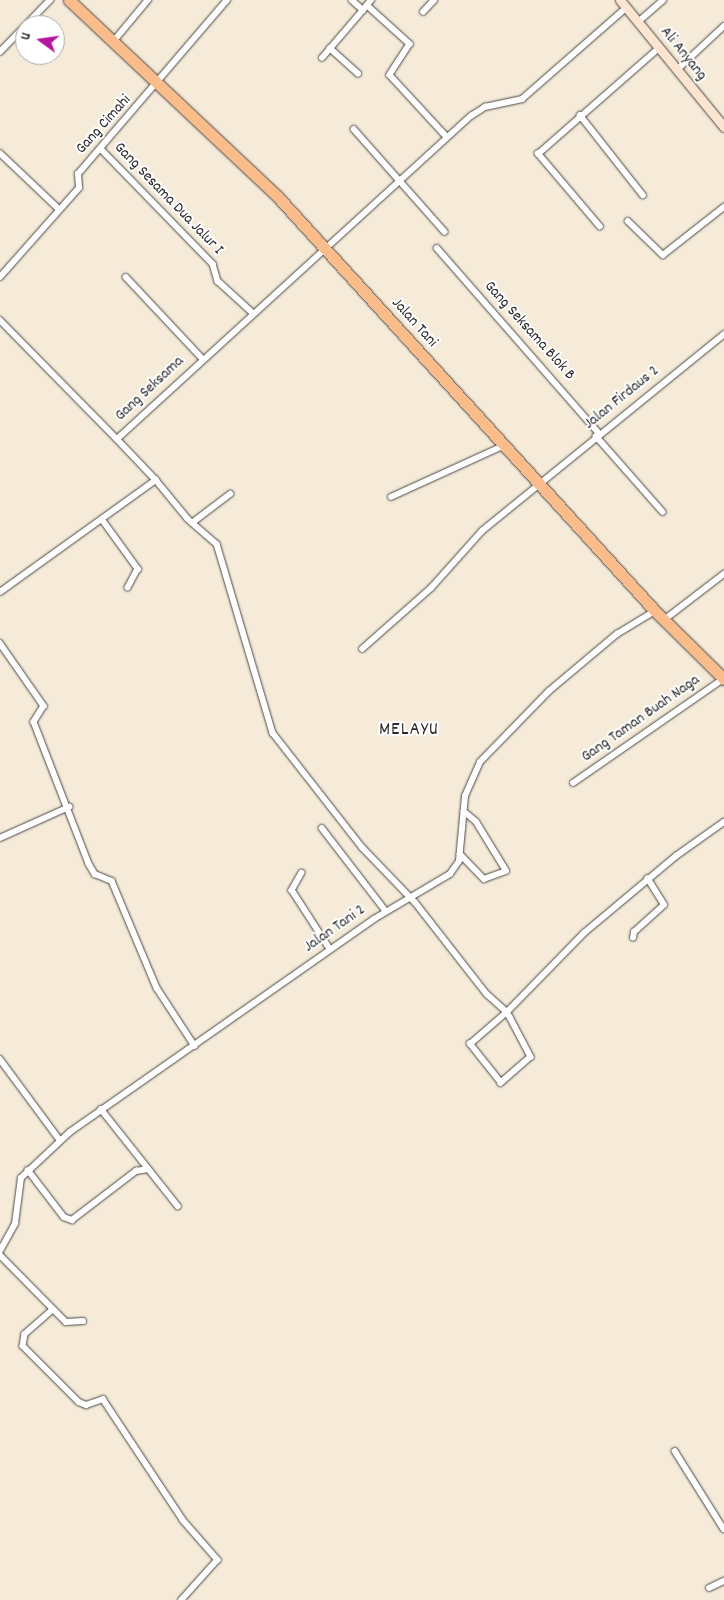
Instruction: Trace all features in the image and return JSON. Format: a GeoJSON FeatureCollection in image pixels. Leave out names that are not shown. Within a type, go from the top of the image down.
{"type":"FeatureCollection","features":[{"type":"Feature","properties":{"kind":"highway","name":"Jalan Tani"},"geometry":{"type":"LineString","coordinates":[[69,0],[158,83],[325,247],[503,446],[655,611],[724,679]]}},
{"type":"Feature","properties":{"kind":"street"},"geometry":{"type":"LineString","coordinates":[[35,15],[50,0]]}},
{"type":"Feature","properties":{"kind":"street"},"geometry":{"type":"LineString","coordinates":[[113,42],[148,0]]}},
{"type":"Feature","properties":{"kind":"street","name":"Gang Cimahi"},"geometry":{"type":"LineString","coordinates":[[0,276],[79,188],[78,174],[158,83],[227,0]]}},
{"type":"Feature","properties":{"kind":"street"},"geometry":{"type":"LineString","coordinates":[[352,0],[410,44],[390,74],[447,136]]}},
{"type":"Feature","properties":{"kind":"street"},"geometry":{"type":"LineString","coordinates":[[322,58],[371,0]]}},
{"type":"Feature","properties":{"kind":"street"},"geometry":{"type":"LineString","coordinates":[[423,12],[434,0]]}},
{"type":"Feature","properties":{"kind":"street","name":"Ali Anyang"},"geometry":{"type":"LineString","coordinates":[[620,0],[724,127]]}},
{"type":"Feature","properties":{"kind":"street"},"geometry":{"type":"LineString","coordinates":[[638,22],[663,0]]}},
{"type":"Feature","properties":{"kind":"street","name":"Gang Seksama"},"geometry":{"type":"LineString","coordinates":[[0,320],[117,439],[399,178],[447,136],[481,108],[522,99],[626,8]]}},
{"type":"Feature","properties":{"kind":"street"},"geometry":{"type":"LineString","coordinates":[[677,70],[724,26]]}},
{"type":"Feature","properties":{"kind":"street"},"geometry":{"type":"LineString","coordinates":[[0,52],[15,36]]}},
{"type":"Feature","properties":{"kind":"street"},"geometry":{"type":"LineString","coordinates":[[330,48],[358,73]]}},
{"type":"Feature","properties":{"kind":"street"},"geometry":{"type":"LineString","coordinates":[[600,227],[538,157],[580,116],[659,48]]}},
{"type":"Feature","properties":{"kind":"street"},"geometry":{"type":"LineString","coordinates":[[580,116],[643,195]]}},
{"type":"Feature","properties":{"kind":"street"},"geometry":{"type":"LineString","coordinates":[[354,129],[445,232]]}},
{"type":"Feature","properties":{"kind":"street","name":"Gang Sesama Dua Jalur I"},"geometry":{"type":"LineString","coordinates":[[101,149],[212,264],[218,281],[253,313]]}},
{"type":"Feature","properties":{"kind":"street"},"geometry":{"type":"LineString","coordinates":[[0,153],[59,209]]}},
{"type":"Feature","properties":{"kind":"street"},"geometry":{"type":"LineString","coordinates":[[628,221],[663,255],[724,207]]}},
{"type":"Feature","properties":{"kind":"street","name":"Gang Seksama Blok B"},"geometry":{"type":"LineString","coordinates":[[437,248],[664,512]]}},
{"type":"Feature","properties":{"kind":"street"},"geometry":{"type":"LineString","coordinates":[[126,278],[203,359]]}},
{"type":"Feature","properties":{"kind":"street","name":"Jalan Firdaus 2"},"geometry":{"type":"LineString","coordinates":[[362,649],[431,588],[482,531],[597,435],[724,334]]}},
{"type":"Feature","properties":{"kind":"street"},"geometry":{"type":"LineString","coordinates":[[117,439],[156,480],[192,523],[220,551],[273,732],[362,847],[408,896],[507,1012],[531,1057],[501,1083],[470,1044],[507,1012],[563,952],[648,879],[724,822]]}},
{"type":"Feature","properties":{"kind":"street"},"geometry":{"type":"LineString","coordinates":[[391,497],[503,446]]}},
{"type":"Feature","properties":{"kind":"street"},"geometry":{"type":"LineString","coordinates":[[0,592],[156,480]]}},
{"type":"Feature","properties":{"kind":"street"},"geometry":{"type":"LineString","coordinates":[[192,523],[230,494]]}},
{"type":"Feature","properties":{"kind":"street"},"geometry":{"type":"LineString","coordinates":[[102,518],[138,568],[128,588]]}},
{"type":"Feature","properties":{"kind":"street"},"geometry":{"type":"LineString","coordinates":[[664,620],[724,574]]}},
{"type":"Feature","properties":{"kind":"street","name":"Jalan Tani 2"},"geometry":{"type":"LineString","coordinates":[[0,1251],[15,1224],[17,1191],[28,1170],[60,1140],[101,1109],[195,1046],[330,949],[408,896],[450,874],[460,854],[468,781],[480,762],[549,691],[617,634],[655,611]]}},
{"type":"Feature","properties":{"kind":"street"},"geometry":{"type":"LineString","coordinates":[[0,643],[44,706],[34,722],[69,807],[92,871],[112,881],[157,988],[195,1046]]}},
{"type":"Feature","properties":{"kind":"street","name":"Gang Taman Buah Naga"},"geometry":{"type":"LineString","coordinates":[[573,783],[724,679]]}},
{"type":"Feature","properties":{"kind":"street"},"geometry":{"type":"LineString","coordinates":[[0,838],[69,807]]}},
{"type":"Feature","properties":{"kind":"street"},"geometry":{"type":"LineString","coordinates":[[460,854],[484,879],[506,871],[476,822],[464,812]]}},
{"type":"Feature","properties":{"kind":"street"},"geometry":{"type":"LineString","coordinates":[[322,828],[386,911]]}},
{"type":"Feature","properties":{"kind":"street"},"geometry":{"type":"LineString","coordinates":[[302,873],[292,890],[330,949]]}},
{"type":"Feature","properties":{"kind":"street"},"geometry":{"type":"LineString","coordinates":[[634,938],[634,932],[664,905],[648,879]]}},
{"type":"Feature","properties":{"kind":"street"},"geometry":{"type":"LineString","coordinates":[[0,1059],[60,1140]]}},
{"type":"Feature","properties":{"kind":"street"},"geometry":{"type":"LineString","coordinates":[[101,1109],[178,1206]]}},
{"type":"Feature","properties":{"kind":"street"},"geometry":{"type":"LineString","coordinates":[[28,1170],[64,1217],[72,1220],[136,1171],[148,1168]]}},
{"type":"Feature","properties":{"kind":"street"},"geometry":{"type":"LineString","coordinates":[[0,1255],[66,1322],[82,1320]]}},
{"type":"Feature","properties":{"kind":"street"},"geometry":{"type":"LineString","coordinates":[[54,1310],[25,1334],[23,1346],[79,1402],[86,1405],[104,1399],[183,1520],[218,1560],[182,1600]]}},
{"type":"Feature","properties":{"kind":"street"},"geometry":{"type":"LineString","coordinates":[[675,1451],[724,1528]]}},
{"type":"Feature","properties":{"kind":"street"},"geometry":{"type":"LineString","coordinates":[[709,1588],[724,1581]]}},
{"type":"Feature","properties":{"kind":"district","name":"MELAYU"},"geometry":{"type":"Point","coordinates":[409,731]}}]}
